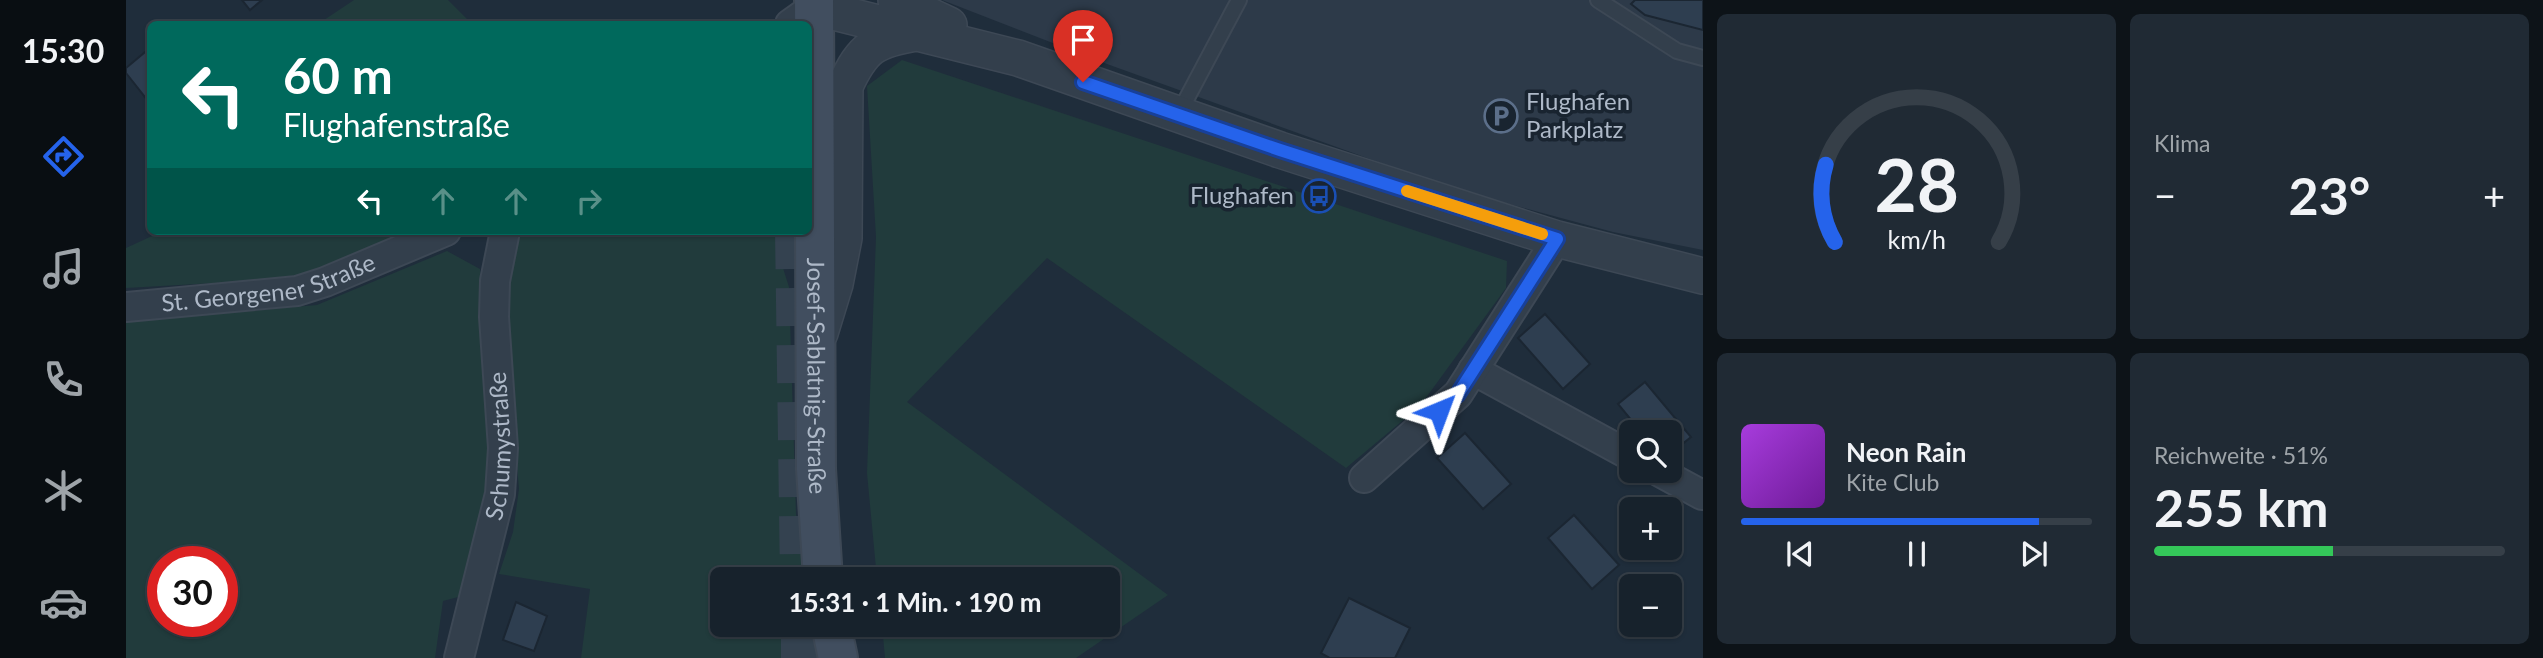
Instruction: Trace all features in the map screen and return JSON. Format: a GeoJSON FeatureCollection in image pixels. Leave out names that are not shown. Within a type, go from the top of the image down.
{"type":"FeatureCollection","features":[{"type":"Feature","properties":{"kind":"main road","name":"Josef-Sablatnig-Straße"},"geometry":{"type":"LineString","coordinates":[[812,121],[816,469],[822,567]]}},
{"type":"Feature","properties":{"kind":"main road"},"geometry":{"type":"LineString","coordinates":[[834,637],[838,658]]}},
{"type":"Feature","properties":{"kind":"street"},"geometry":{"type":"LineString","coordinates":[[896,0],[1018,58],[1178,115],[1557,239],[1703,276]]}},
{"type":"Feature","properties":{"kind":"street"},"geometry":{"type":"LineString","coordinates":[[810,8],[1018,58]]}},
{"type":"Feature","properties":{"kind":"street"},"geometry":{"type":"LineString","coordinates":[[816,346],[835,284],[844,238],[845,86],[855,64],[867,50],[889,37],[916,33]]}},
{"type":"Feature","properties":{"kind":"street","name":"St. Georgener Straße"},"geometry":{"type":"LineString","coordinates":[[126,307],[297,291],[437,235]]}},
{"type":"Feature","properties":{"kind":"street","name":"Schumystraße"},"geometry":{"type":"LineString","coordinates":[[459,658],[500,494],[503,448],[494,317],[495,281],[504,235]]}},
{"type":"Feature","properties":{"kind":"street"},"geometry":{"type":"LineString","coordinates":[[1364,478],[1458,394],[1557,239]]}},
{"type":"Feature","properties":{"kind":"street"},"geometry":{"type":"LineString","coordinates":[[1474,370],[1619,449]]}},
{"type":"Feature","properties":{"kind":"street"},"geometry":{"type":"LineString","coordinates":[[1680,483],[1702,495],[1703,493]]}},
{"type":"Feature","properties":{"kind":"lane"},"geometry":{"type":"LineString","coordinates":[[1178,115],[1240,0]]}},
{"type":"Feature","properties":{"kind":"lane"},"geometry":{"type":"LineString","coordinates":[[1598,0],[1677,51],[1703,58]]}},
{"type":"Feature","properties":{"kind":"shaded area"},"geometry":{"type":"Polygon","coordinates":[[[942,0],[1703,0],[1703,250],[1613,232],[1453,189],[1107,64],[942,0]]]}},
{"type":"Feature","properties":{"kind":"green space"},"geometry":{"type":"Polygon","coordinates":[[[354,0],[448,0],[469,21],[322,21],[354,0]]]}},
{"type":"Feature","properties":{"kind":"green space"},"geometry":{"type":"Polygon","coordinates":[[[902,60],[1507,261],[1506,288],[1420,406],[1346,468],[1047,258],[907,402],[1168,595],[1120,628],[1120,567],[876,567],[867,473],[876,237],[867,86],[902,60]]]}},
{"type":"Feature","properties":{"kind":"green space"},"geometry":{"type":"Polygon","coordinates":[[[154,235],[404,235],[314,273],[250,281],[126,288],[126,248],[154,235]]]}},
{"type":"Feature","properties":{"kind":"green space"},"geometry":{"type":"Polygon","coordinates":[[[521,235],[777,235],[777,249],[789,287],[796,514],[803,567],[710,567],[710,637],[811,637],[815,658],[581,658],[590,589],[499,574],[513,532],[519,489],[503,298],[509,257],[521,235]]]}},
{"type":"Feature","properties":{"kind":"green space"},"geometry":{"type":"Polygon","coordinates":[[[447,251],[480,269],[492,447],[484,523],[462,596],[443,601],[435,658],[126,658],[126,322],[317,305],[447,251]]]}},
{"type":"Feature","properties":{"kind":"green space"},"geometry":{"type":"Polygon","coordinates":[[[883,637],[1107,637],[1076,658],[885,658],[883,637]]]}},
{"type":"Feature","properties":{"kind":"building"},"geometry":{"type":"Polygon","coordinates":[[[242,0],[262,0],[250,10],[242,0]]]}},
{"type":"Feature","properties":{"kind":"building"},"geometry":{"type":"Polygon","coordinates":[[[1635,0],[1703,0],[1703,30],[1645,15],[1631,4],[1635,0]]]}},
{"type":"Feature","properties":{"kind":"building"},"geometry":{"type":"Polygon","coordinates":[[[147,50],[145,97],[126,73],[126,68],[147,50]]]}},
{"type":"Feature","properties":{"kind":"building"},"geometry":{"type":"Polygon","coordinates":[[[1545,314],[1590,364],[1563,389],[1518,338],[1545,314]]]}},
{"type":"Feature","properties":{"kind":"building"},"geometry":{"type":"Polygon","coordinates":[[[1645,382],[1677,420],[1631,420],[1618,404],[1645,382]]]}},
{"type":"Feature","properties":{"kind":"building"},"geometry":{"type":"Polygon","coordinates":[[[1682,426],[1691,437],[1682,444],[1682,426]]]}},
{"type":"Feature","properties":{"kind":"building"},"geometry":{"type":"Polygon","coordinates":[[[1465,433],[1511,484],[1483,509],[1437,458],[1465,433]]]}},
{"type":"Feature","properties":{"kind":"building"},"geometry":{"type":"Polygon","coordinates":[[[1574,515],[1619,565],[1592,589],[1548,538],[1574,515]]]}},
{"type":"Feature","properties":{"kind":"building"},"geometry":{"type":"Polygon","coordinates":[[[1349,598],[1410,628],[1395,658],[1330,658],[1321,653],[1349,598]]]}},
{"type":"Feature","properties":{"kind":"building"},"geometry":{"type":"Polygon","coordinates":[[[516,602],[547,616],[534,651],[503,640],[516,602]]]}},
{"type":"Feature","properties":{"kind":"tunnel"},"geometry":{"type":"LineString","coordinates":[[794,235],[799,567]]}},
{"type":"Feature","properties":{"kind":"tunnel"},"geometry":{"type":"LineString","coordinates":[[800,637],[800,658]]}},
{"type":"Feature","properties":{"kind":"slow traffic"},"geometry":{"type":"LineString","coordinates":[[1407,191],[1542,234]]}},
{"type":"Feature","properties":{"kind":"place","name":"Flughafen Parkplatz"},"geometry":{"type":"Point","coordinates":[1501,116]}},
{"type":"Feature","properties":{"kind":"place","name":"Flughafen"},"geometry":{"type":"Point","coordinates":[1319,196]}},
{"type":"Feature","properties":{"kind":"route"},"geometry":{"type":"LineString","coordinates":[[1083,82],[1280,150],[1557,239],[1458,394],[1439,411]]}}]}
